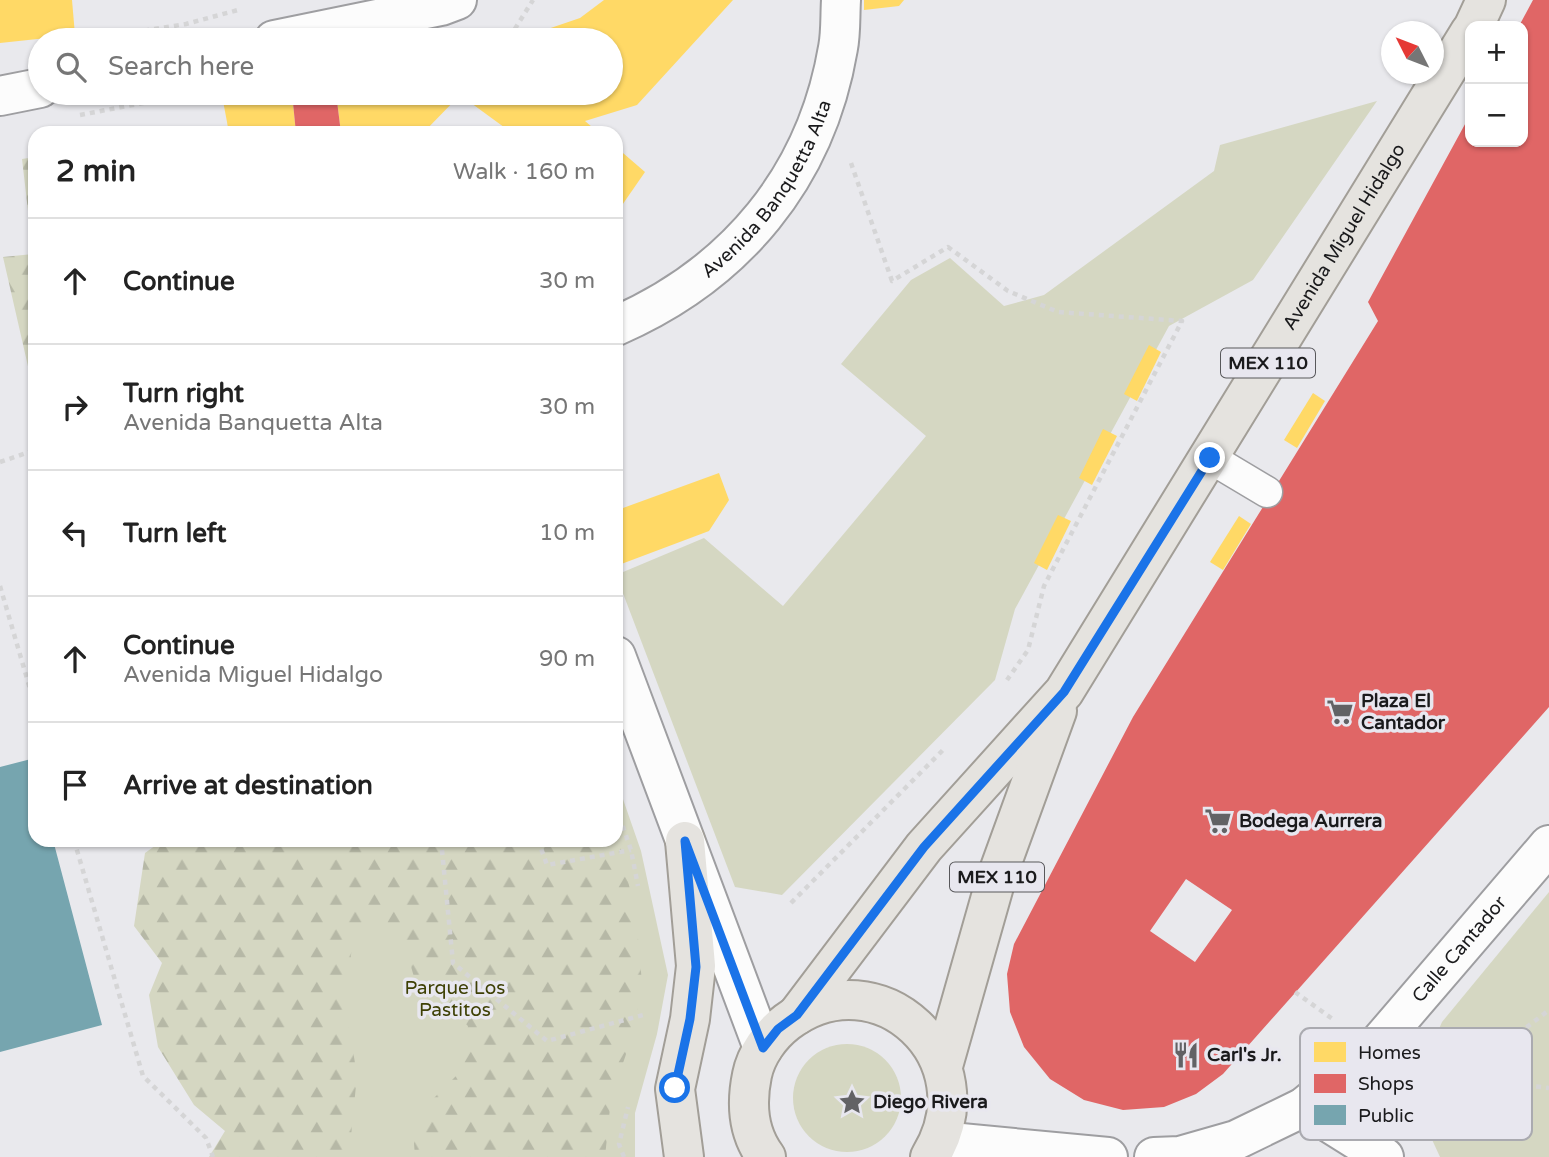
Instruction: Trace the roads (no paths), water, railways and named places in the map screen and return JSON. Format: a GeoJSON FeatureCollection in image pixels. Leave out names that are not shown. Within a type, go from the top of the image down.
{"type":"FeatureCollection","features":[{"type":"Feature","properties":{"kind":"main road"},"geometry":{"type":"LineString","coordinates":[[1476,21],[1486,0]]}},
{"type":"Feature","properties":{"kind":"main road","name":"Avenida Miguel Hidalgo"},"geometry":{"type":"LineString","coordinates":[[797,1015],[924,847],[1064,692],[1465,40]]}},
{"type":"Feature","properties":{"kind":"main road","name":"Avenida Miguel Hidalgo"},"geometry":{"type":"LineString","coordinates":[[943,1066],[996,879],[1064,692]]}},
{"type":"Feature","properties":{"kind":"main road"},"geometry":{"type":"LineString","coordinates":[[684,1157],[675,1088],[690,1019],[696,967],[685,841]]}},
{"type":"Feature","properties":{"kind":"main road","name":"MEX 110"},"geometry":{"type":"LineString","coordinates":[[762,1154],[749,1116],[748,1092],[763,1048],[778,1029],[797,1015],[820,1004],[840,1001],[867,1002],[892,1010],[923,1034],[943,1066],[948,1111],[935,1149]]}},
{"type":"Feature","properties":{"kind":"street"},"geometry":{"type":"LineString","coordinates":[[333,28],[441,6],[457,0]]}},
{"type":"Feature","properties":{"kind":"street","name":"Avenida Banquetta Alta"},"geometry":{"type":"LineString","coordinates":[[623,323],[659,307],[719,265],[769,212],[814,133],[839,47],[841,0]]}},
{"type":"Feature","properties":{"kind":"street"},"geometry":{"type":"LineString","coordinates":[[0,96],[28,90]]}},
{"type":"Feature","properties":{"kind":"street"},"geometry":{"type":"LineString","coordinates":[[623,675],[763,1048]]}},
{"type":"Feature","properties":{"kind":"street","name":"Calle Cantador"},"geometry":{"type":"LineString","coordinates":[[1392,1028],[1549,845]]}},
{"type":"Feature","properties":{"kind":"street","name":"Calle Cantador"},"geometry":{"type":"LineString","coordinates":[[1154,1157],[1180,1156],[1236,1140],[1300,1109]]}},
{"type":"Feature","properties":{"kind":"street"},"geometry":{"type":"LineString","coordinates":[[1357,1140],[1384,1157]]}},
{"type":"Feature","properties":{"kind":"street"},"geometry":{"type":"LineString","coordinates":[[935,1149],[1108,1157]]}},
{"type":"Feature","properties":{"kind":"lane"},"geometry":{"type":"LineString","coordinates":[[1210,458],[1267,492]]}},
{"type":"Feature","properties":{"kind":"place","name":"Plaza El Cantador"},"geometry":{"type":"Point","coordinates":[1340,712]}},
{"type":"Feature","properties":{"kind":"place","name":"Bodega Aurrera"},"geometry":{"type":"Point","coordinates":[1218,821]}},
{"type":"Feature","properties":{"kind":"place","name":"Carl's Jr."},"geometry":{"type":"Point","coordinates":[1186,1055]}},
{"type":"Feature","properties":{"kind":"place","name":"Diego Rivera"},"geometry":{"type":"Point","coordinates":[852,1102]}},
{"type":"Feature","properties":{"kind":"park label","name":"Parque Los Pastitos"},"geometry":{"type":"Point","coordinates":[455,999]}}]}
